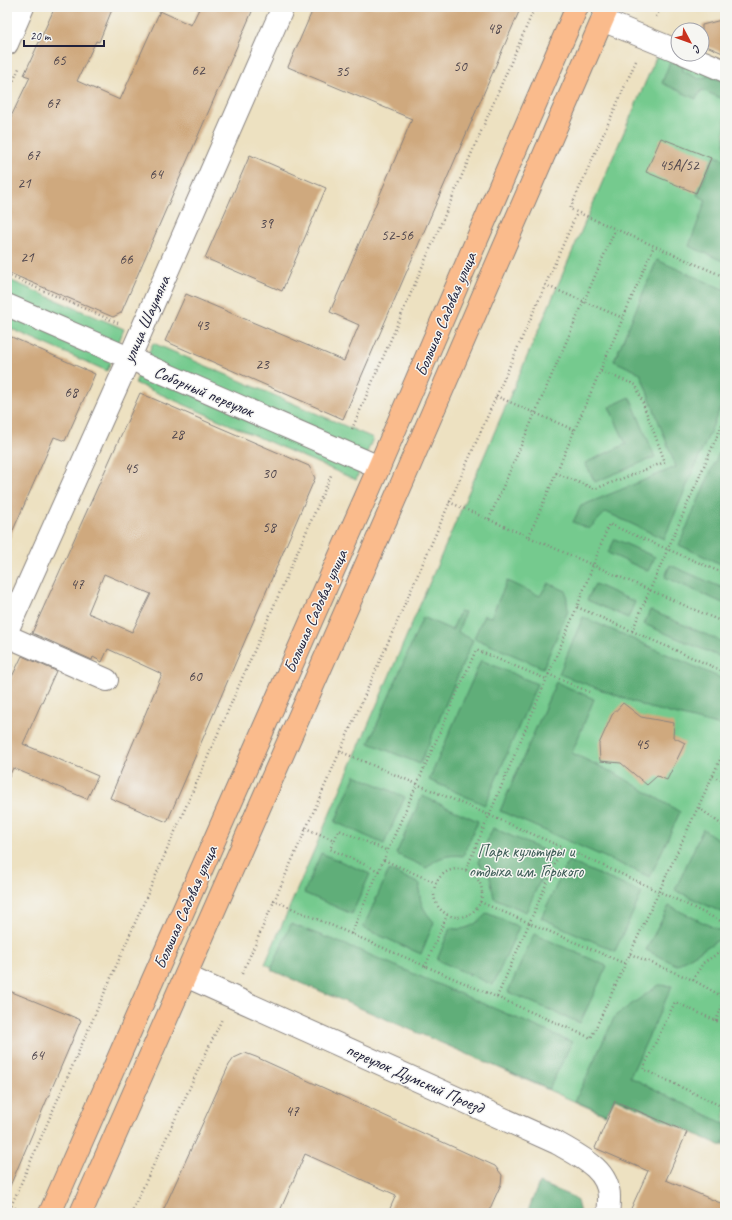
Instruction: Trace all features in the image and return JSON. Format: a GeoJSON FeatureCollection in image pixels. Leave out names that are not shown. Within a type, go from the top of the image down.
{"type":"FeatureCollection","features":[{"type":"Feature","properties":{"kind":"main road","name":"Большая Садовая улица"},"geometry":{"type":"LineString","coordinates":[[50,1213],[379,467],[577,7]]}},
{"type":"Feature","properties":{"kind":"main road","name":"Большая Садовая улица"},"geometry":{"type":"LineString","coordinates":[[82,1213],[605,13]]}},
{"type":"Feature","properties":{"kind":"street"},"geometry":{"type":"LineString","coordinates":[[7,44],[23,7]]}},
{"type":"Feature","properties":{"kind":"street","name":"улица Шаумяна"},"geometry":{"type":"LineString","coordinates":[[7,631],[129,359],[283,7]]}},
{"type":"Feature","properties":{"kind":"street"},"geometry":{"type":"LineString","coordinates":[[605,13],[646,38],[670,48]]}},
{"type":"Feature","properties":{"kind":"street"},"geometry":{"type":"LineString","coordinates":[[704,62],[725,71]]}},
{"type":"Feature","properties":{"kind":"street","name":"Соборный переулок"},"geometry":{"type":"LineString","coordinates":[[7,305],[379,467]]}},
{"type":"Feature","properties":{"kind":"street"},"geometry":{"type":"LineString","coordinates":[[7,636],[107,680]]}},
{"type":"Feature","properties":{"kind":"street","name":"переулок Думский Проезд"},"geometry":{"type":"LineString","coordinates":[[186,976],[557,1143],[589,1161],[602,1175],[609,1189],[608,1213]]}},
{"type":"Feature","properties":{"kind":"path"},"geometry":{"type":"LineString","coordinates":[[8,1212],[353,427],[535,7]]}},
{"type":"Feature","properties":{"kind":"path"},"geometry":{"type":"LineString","coordinates":[[661,7],[570,209],[725,277]]}},
{"type":"Feature","properties":{"kind":"path"},"geometry":{"type":"LineString","coordinates":[[131,1213],[232,996],[577,213]]}},
{"type":"Feature","properties":{"kind":"path"},"geometry":{"type":"LineString","coordinates":[[490,519],[615,230]]}},
{"type":"Feature","properties":{"kind":"path"},"geometry":{"type":"LineString","coordinates":[[529,536],[654,246]]}},
{"type":"Feature","properties":{"kind":"path"},"geometry":{"type":"LineString","coordinates":[[7,275],[122,325]]}},
{"type":"Feature","properties":{"kind":"path"},"geometry":{"type":"LineString","coordinates":[[545,285],[584,300],[623,318]]}},
{"type":"Feature","properties":{"kind":"path"},"geometry":{"type":"LineString","coordinates":[[556,473],[595,489],[665,462],[636,385],[600,371]]}},
{"type":"Feature","properties":{"kind":"path"},"geometry":{"type":"LineString","coordinates":[[496,396],[574,430]]}},
{"type":"Feature","properties":{"kind":"path"},"geometry":{"type":"LineString","coordinates":[[632,631],[725,418]]}},
{"type":"Feature","properties":{"kind":"path"},"geometry":{"type":"LineString","coordinates":[[346,424],[353,427]]}},
{"type":"Feature","properties":{"kind":"path"},"geometry":{"type":"LineString","coordinates":[[449,502],[725,623]]}},
{"type":"Feature","properties":{"kind":"path"},"geometry":{"type":"LineString","coordinates":[[466,870],[577,607],[592,564],[609,524],[725,574]]}},
{"type":"Feature","properties":{"kind":"path"},"geometry":{"type":"LineString","coordinates":[[577,607],[725,672]]}},
{"type":"Feature","properties":{"kind":"path"},"geometry":{"type":"LineString","coordinates":[[352,934],[476,650],[546,679]]}},
{"type":"Feature","properties":{"kind":"path"},"geometry":{"type":"LineString","coordinates":[[548,674],[590,692]]}},
{"type":"Feature","properties":{"kind":"path"},"geometry":{"type":"LineString","coordinates":[[273,900],[591,1038],[699,808],[725,749]]}},
{"type":"Feature","properties":{"kind":"path"},"geometry":{"type":"LineString","coordinates":[[339,751],[660,891],[725,923]]}},
{"type":"Feature","properties":{"kind":"path"},"geometry":{"type":"LineString","coordinates":[[713,776],[725,782]]}},
{"type":"Feature","properties":{"kind":"path"},"geometry":{"type":"LineString","coordinates":[[699,808],[725,827]]}},
{"type":"Feature","properties":{"kind":"path"},"geometry":{"type":"LineString","coordinates":[[305,828],[334,840]]}},
{"type":"Feature","properties":{"kind":"path"},"geometry":{"type":"LineString","coordinates":[[380,871],[330,849],[339,830],[388,851]]}},
{"type":"Feature","properties":{"kind":"path"},"geometry":{"type":"LineString","coordinates":[[497,997],[562,848]]}},
{"type":"Feature","properties":{"kind":"path"},"geometry":{"type":"LineString","coordinates":[[384,860],[436,883]]}},
{"type":"Feature","properties":{"kind":"path"},"geometry":{"type":"LineString","coordinates":[[455,868],[466,870],[474,874],[479,880],[482,887],[480,902],[470,914],[455,917],[447,915],[435,901],[434,895],[436,883],[439,878],[449,870],[455,868]]}},
{"type":"Feature","properties":{"kind":"path"},"geometry":{"type":"LineString","coordinates":[[480,902],[626,964]]}},
{"type":"Feature","properties":{"kind":"path"},"geometry":{"type":"LineString","coordinates":[[425,967],[447,915]]}},
{"type":"Feature","properties":{"kind":"path"},"geometry":{"type":"LineString","coordinates":[[693,980],[703,963],[725,949]]}},
{"type":"Feature","properties":{"kind":"path"},"geometry":{"type":"LineString","coordinates":[[630,954],[693,980],[725,998],[716,1021]]}},
{"type":"Feature","properties":{"kind":"path"},"geometry":{"type":"LineString","coordinates":[[725,1025],[675,1002],[643,1069],[725,1108]]}},
{"type":"Feature","properties":{"kind":"path"},"geometry":{"type":"LineString","coordinates":[[11,1206],[26,1213]]}},
{"type":"Feature","properties":{"kind":"green space","name":"Парк культуры и отдыха им. Горького"},"geometry":{"type":"Polygon","coordinates":[[[658,53],[670,57],[670,62],[687,62],[725,74],[725,1146],[613,1097],[605,1115],[265,964],[658,53]]]}},
{"type":"Feature","properties":{"kind":"green space"},"geometry":{"type":"Polygon","coordinates":[[[670,62],[683,62],[683,71],[699,79],[709,76],[725,82],[725,100],[702,90],[696,99],[662,83],[670,62]]]}},
{"type":"Feature","properties":{"kind":"green space"},"geometry":{"type":"Polygon","coordinates":[[[714,156],[725,159],[725,262],[689,246],[706,200],[697,195],[714,156]]]}},
{"type":"Feature","properties":{"kind":"green space"},"geometry":{"type":"Polygon","coordinates":[[[657,260],[725,290],[725,397],[664,539],[606,512],[589,529],[573,522],[581,506],[676,467],[640,373],[614,361],[657,260]]]}},
{"type":"Feature","properties":{"kind":"green space"},"geometry":{"type":"Polygon","coordinates":[[[7,279],[124,329],[107,371],[7,327],[7,279]]]}},
{"type":"Feature","properties":{"kind":"green space"},"geometry":{"type":"Polygon","coordinates":[[[153,343],[373,438],[356,480],[135,383],[153,343]]]}},
{"type":"Feature","properties":{"kind":"green space"},"geometry":{"type":"Polygon","coordinates":[[[630,397],[655,457],[595,482],[585,463],[626,444],[609,407],[630,397]]]}},
{"type":"Feature","properties":{"kind":"green space"},"geometry":{"type":"Polygon","coordinates":[[[725,439],[725,566],[679,545],[725,439]]]}},
{"type":"Feature","properties":{"kind":"green space"},"geometry":{"type":"Polygon","coordinates":[[[615,539],[655,557],[648,571],[608,553],[615,539]]]}},
{"type":"Feature","properties":{"kind":"green space"},"geometry":{"type":"Polygon","coordinates":[[[670,565],[725,589],[725,604],[665,577],[670,565]]]}},
{"type":"Feature","properties":{"kind":"green space"},"geometry":{"type":"Polygon","coordinates":[[[507,581],[540,596],[548,583],[566,591],[568,611],[543,668],[474,638],[484,615],[491,617],[507,581]]]}},
{"type":"Feature","properties":{"kind":"green space"},"geometry":{"type":"Polygon","coordinates":[[[595,584],[635,602],[628,618],[587,600],[595,584]]]}},
{"type":"Feature","properties":{"kind":"green space"},"geometry":{"type":"Polygon","coordinates":[[[650,610],[725,643],[725,659],[644,624],[650,610]]]}},
{"type":"Feature","properties":{"kind":"green space"},"geometry":{"type":"Polygon","coordinates":[[[460,611],[465,612],[458,632],[473,640],[420,764],[369,743],[423,617],[452,630],[460,611]]]}},
{"type":"Feature","properties":{"kind":"green space"},"geometry":{"type":"Polygon","coordinates":[[[583,617],[725,680],[725,715],[721,726],[650,708],[559,674],[583,617]]]}},
{"type":"Feature","properties":{"kind":"green space"},"geometry":{"type":"Polygon","coordinates":[[[481,660],[537,684],[485,805],[429,780],[481,660]]]}},
{"type":"Feature","properties":{"kind":"green space"},"geometry":{"type":"Polygon","coordinates":[[[556,682],[594,699],[572,753],[620,776],[680,812],[650,877],[500,811],[556,682]]]}},
{"type":"Feature","properties":{"kind":"green space"},"geometry":{"type":"Polygon","coordinates":[[[355,775],[405,797],[384,844],[335,822],[355,775]]]}},
{"type":"Feature","properties":{"kind":"green space"},"geometry":{"type":"Polygon","coordinates":[[[422,796],[478,821],[463,856],[453,855],[444,857],[435,861],[427,868],[396,854],[422,796]]]}},
{"type":"Feature","properties":{"kind":"green space"},"geometry":{"type":"Polygon","coordinates":[[[493,828],[552,854],[526,912],[494,898],[490,877],[478,862],[493,828]]]}},
{"type":"Feature","properties":{"kind":"green space"},"geometry":{"type":"Polygon","coordinates":[[[703,829],[725,844],[725,914],[675,890],[703,829]]]}},
{"type":"Feature","properties":{"kind":"green space"},"geometry":{"type":"Polygon","coordinates":[[[321,853],[370,874],[352,914],[304,893],[321,853]]]}},
{"type":"Feature","properties":{"kind":"green space"},"geometry":{"type":"Polygon","coordinates":[[[568,861],[642,893],[615,951],[541,918],[568,861]]]}},
{"type":"Feature","properties":{"kind":"green space"},"geometry":{"type":"Polygon","coordinates":[[[389,870],[420,884],[422,905],[434,922],[421,954],[363,928],[389,870]]]}},
{"type":"Feature","properties":{"kind":"green space"},"geometry":{"type":"Polygon","coordinates":[[[669,906],[725,933],[725,936],[677,965],[646,950],[669,906]]]}},
{"type":"Feature","properties":{"kind":"green space"},"geometry":{"type":"Polygon","coordinates":[[[487,913],[519,927],[493,985],[437,960],[450,928],[466,928],[475,924],[487,913]]]}},
{"type":"Feature","properties":{"kind":"green space"},"geometry":{"type":"Polygon","coordinates":[[[291,924],[354,948],[572,1042],[549,1089],[271,970],[291,924]]]}},
{"type":"Feature","properties":{"kind":"green space"},"geometry":{"type":"Polygon","coordinates":[[[534,934],[607,966],[580,1023],[508,992],[534,934]]]}},
{"type":"Feature","properties":{"kind":"green space"},"geometry":{"type":"Polygon","coordinates":[[[725,967],[725,989],[718,986],[725,967]]]}},
{"type":"Feature","properties":{"kind":"green space"},"geometry":{"type":"Polygon","coordinates":[[[659,985],[672,986],[630,1077],[725,1124],[725,1140],[722,1146],[615,1098],[606,1115],[575,1101],[615,1016],[659,985]]]}},
{"type":"Feature","properties":{"kind":"green space"},"geometry":{"type":"Polygon","coordinates":[[[539,1183],[571,1196],[577,1201],[580,1213],[527,1213],[539,1183]]]}},
{"type":"Feature","properties":{"kind":"building"},"geometry":{"type":"Polygon","coordinates":[[[55,7],[113,7],[99,42],[96,41],[77,81],[120,100],[160,11],[191,25],[200,7],[254,7],[121,313],[113,317],[7,272],[7,125],[30,77],[24,75],[55,7]]]}},
{"type":"Feature","properties":{"kind":"building"},"geometry":{"type":"Polygon","coordinates":[[[314,7],[521,7],[343,419],[165,341],[186,294],[344,361],[359,325],[330,312],[412,119],[288,67],[314,7]]]}},
{"type":"Feature","properties":{"kind":"building"},"geometry":{"type":"Polygon","coordinates":[[[725,19],[725,54],[710,47],[710,23],[725,19]]]}},
{"type":"Feature","properties":{"kind":"building"},"geometry":{"type":"Polygon","coordinates":[[[661,138],[711,158],[696,193],[646,172],[661,138]]]}},
{"type":"Feature","properties":{"kind":"building"},"geometry":{"type":"Polygon","coordinates":[[[250,155],[326,188],[282,291],[205,258],[250,155]]]}},
{"type":"Feature","properties":{"kind":"building"},"geometry":{"type":"Polygon","coordinates":[[[7,335],[95,374],[65,441],[54,437],[7,544],[7,335]]]}},
{"type":"Feature","properties":{"kind":"building"},"geometry":{"type":"Polygon","coordinates":[[[140,393],[309,466],[315,478],[167,822],[110,798],[162,674],[108,649],[102,662],[93,657],[92,660],[32,633],[140,393]],[[104,574],[88,613],[132,632],[151,594],[104,574]]]}},
{"type":"Feature","properties":{"kind":"building"},"geometry":{"type":"Polygon","coordinates":[[[22,656],[56,671],[23,744],[98,776],[87,799],[13,768],[7,781],[7,687],[22,656]]]}},
{"type":"Feature","properties":{"kind":"building"},"geometry":{"type":"Polygon","coordinates":[[[623,703],[641,717],[674,723],[673,737],[685,743],[667,780],[657,776],[647,785],[621,763],[600,761],[599,744],[612,715],[623,703]]]}},
{"type":"Feature","properties":{"kind":"building"},"geometry":{"type":"Polygon","coordinates":[[[7,990],[81,1020],[7,1193],[7,990]]]}},
{"type":"Feature","properties":{"kind":"building"},"geometry":{"type":"Polygon","coordinates":[[[245,1053],[495,1166],[502,1175],[501,1184],[488,1213],[388,1213],[396,1195],[305,1154],[279,1213],[162,1213],[229,1065],[234,1058],[245,1053]]]}},
{"type":"Feature","properties":{"kind":"building"},"geometry":{"type":"Polygon","coordinates":[[[615,1101],[687,1132],[666,1180],[725,1205],[725,1213],[629,1213],[648,1171],[595,1148],[615,1101]]]}}]}
